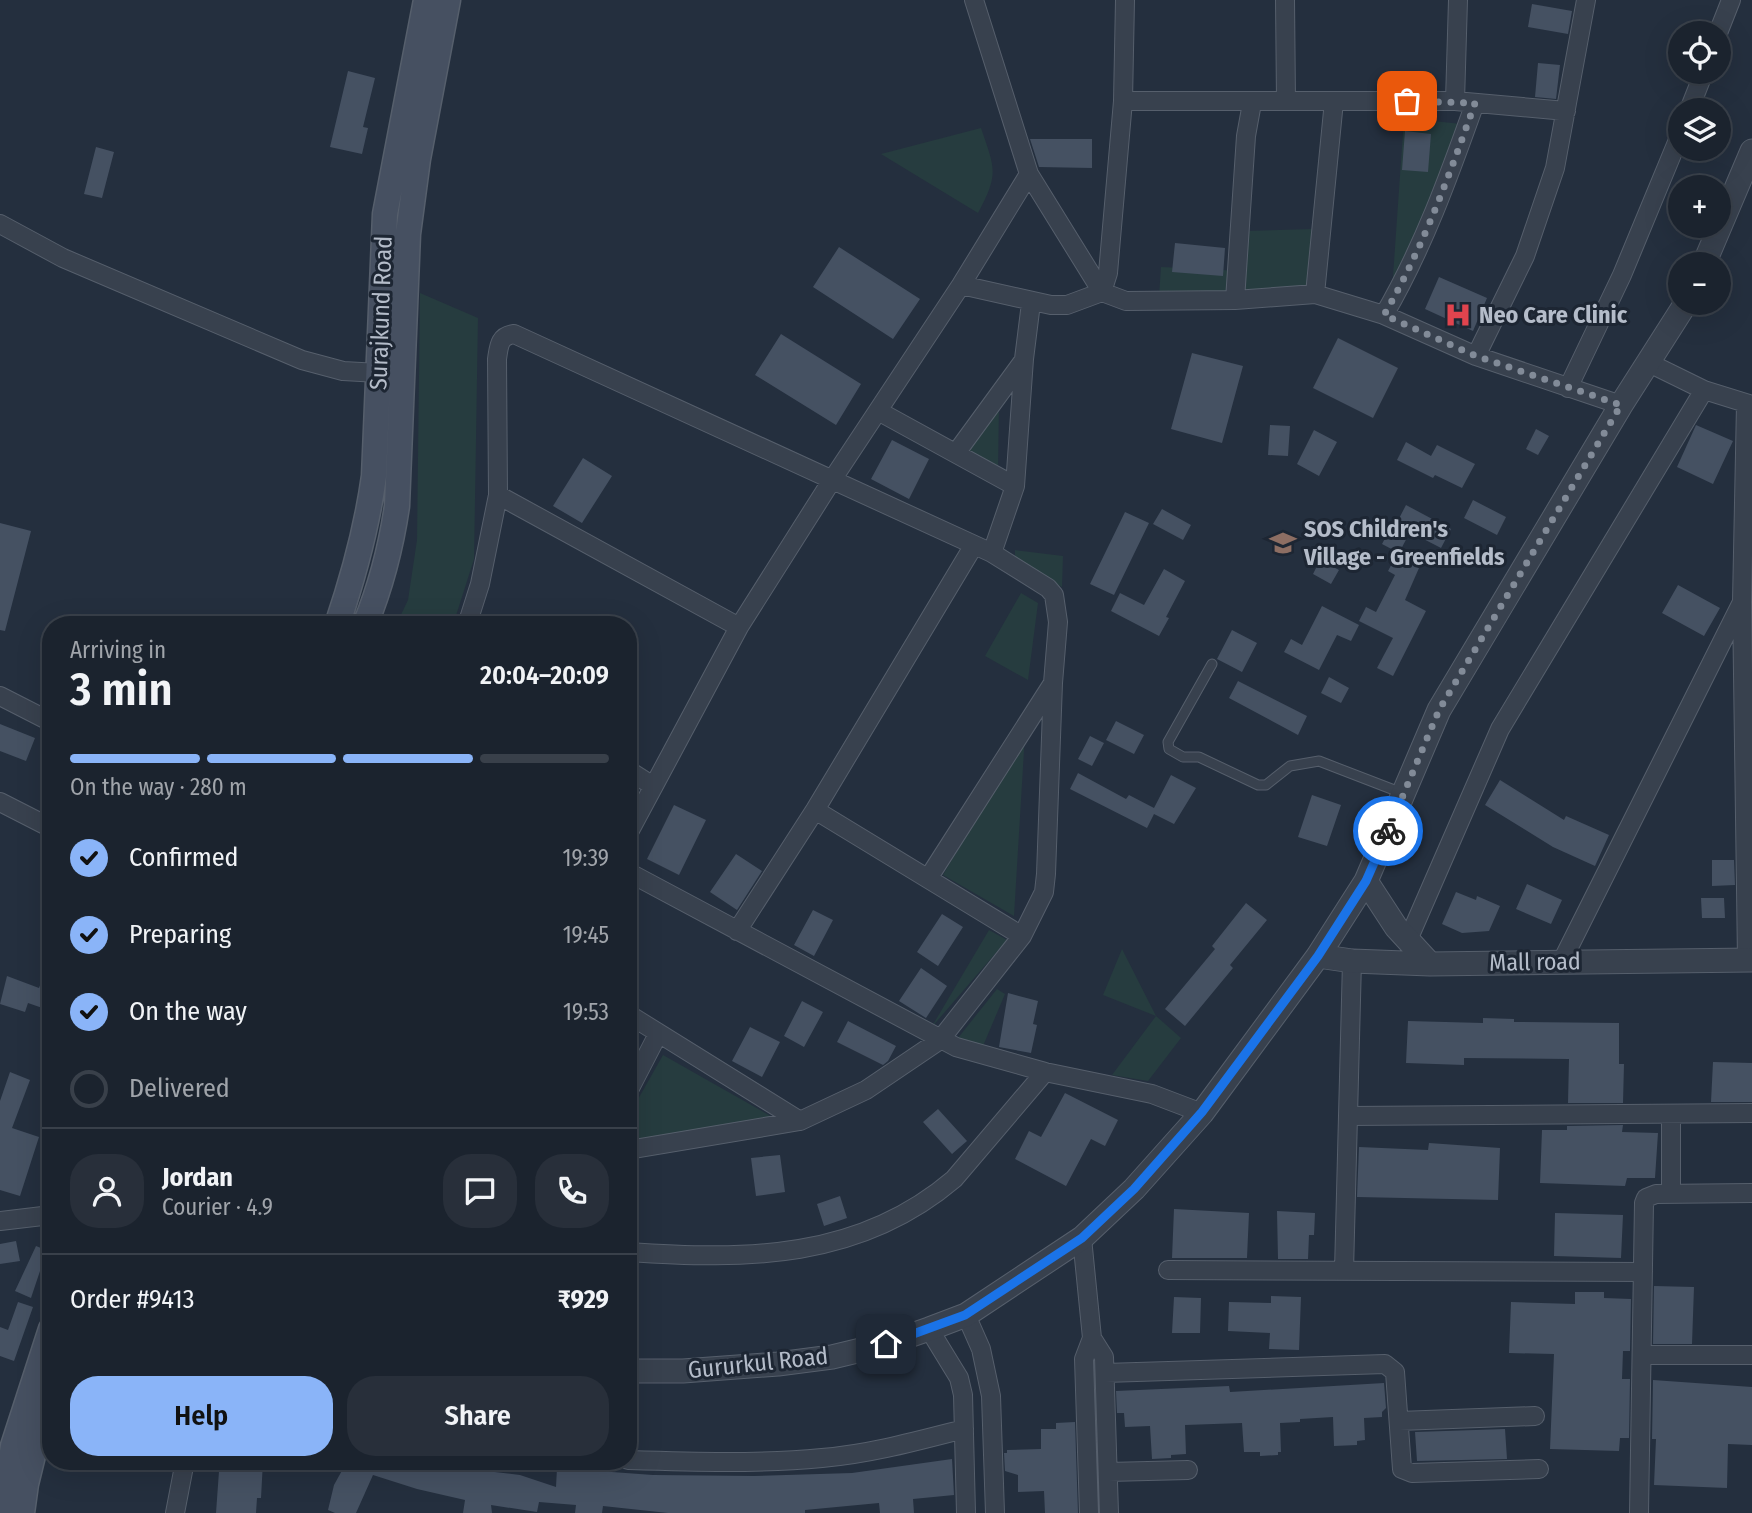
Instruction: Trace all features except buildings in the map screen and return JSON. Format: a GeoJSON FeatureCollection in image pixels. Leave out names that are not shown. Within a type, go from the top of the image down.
{"type":"FeatureCollection","features":[{"type":"Feature","properties":{"kind":"main road","name":"Surajkund Road"},"geometry":{"type":"LineString","coordinates":[[340,616],[357,565],[369,513],[388,192],[426,0]]}},
{"type":"Feature","properties":{"kind":"main road","name":"Surajkund Road"},"geometry":{"type":"LineString","coordinates":[[368,616],[393,537],[397,506],[402,320],[411,207],[448,0]]}},
{"type":"Feature","properties":{"kind":"main road"},"geometry":{"type":"LineString","coordinates":[[2,1513],[13,1446],[42,1357]]}},
{"type":"Feature","properties":{"kind":"main road"},"geometry":{"type":"LineString","coordinates":[[22,1513],[42,1418]]}},
{"type":"Feature","properties":{"kind":"street"},"geometry":{"type":"LineString","coordinates":[[974,0],[1029,174],[1102,292],[1126,301],[1235,300],[1315,294],[1384,315],[1476,356],[1621,405]]}},
{"type":"Feature","properties":{"kind":"street"},"geometry":{"type":"LineString","coordinates":[[1102,292],[1108,273],[1123,101],[1125,0]]}},
{"type":"Feature","properties":{"kind":"street"},"geometry":{"type":"LineString","coordinates":[[1285,0],[1286,101]]}},
{"type":"Feature","properties":{"kind":"street"},"geometry":{"type":"LineString","coordinates":[[1455,101],[1458,0]]}},
{"type":"Feature","properties":{"kind":"street"},"geometry":{"type":"LineString","coordinates":[[1476,356],[1525,256],[1555,168],[1586,0]]}},
{"type":"Feature","properties":{"kind":"street"},"geometry":{"type":"LineString","coordinates":[[1723,21],[1731,0]]}},
{"type":"Feature","properties":{"kind":"street"},"geometry":{"type":"LineString","coordinates":[[1123,101],[1455,101],[1566,111]]}},
{"type":"Feature","properties":{"kind":"street"},"geometry":{"type":"LineString","coordinates":[[1315,294],[1334,101]]}},
{"type":"Feature","properties":{"kind":"street"},"geometry":{"type":"LineString","coordinates":[[1235,300],[1246,136],[1252,103]]}},
{"type":"Feature","properties":{"kind":"street"},"geometry":{"type":"LineString","coordinates":[[1384,315],[1409,271],[1434,213],[1475,103]]}},
{"type":"Feature","properties":{"kind":"street"},"geometry":{"type":"LineString","coordinates":[[1709,252],[1752,151]]}},
{"type":"Feature","properties":{"kind":"street"},"geometry":{"type":"LineString","coordinates":[[1568,388],[1622,275],[1669,161]]}},
{"type":"Feature","properties":{"kind":"street"},"geometry":{"type":"LineString","coordinates":[[637,817],[739,627],[832,480],[880,412],[1029,174]]}},
{"type":"Feature","properties":{"kind":"street"},"geometry":{"type":"LineString","coordinates":[[0,224],[63,258],[302,360],[343,371],[379,373]]}},
{"type":"Feature","properties":{"kind":"street"},"geometry":{"type":"LineString","coordinates":[[961,285],[1031,303],[1067,304],[1102,292]]}},
{"type":"Feature","properties":{"kind":"street"},"geometry":{"type":"LineString","coordinates":[[992,553],[1015,486],[1031,303]]}},
{"type":"Feature","properties":{"kind":"street","name":"Gururkul Road"},"geometry":{"type":"LineString","coordinates":[[637,1371],[683,1371],[778,1364],[873,1348],[929,1329],[965,1315],[1082,1238],[1134,1189],[1202,1112],[1318,956],[1366,881],[1439,710],[1621,405],[1679,315]]}},
{"type":"Feature","properties":{"kind":"street"},"geometry":{"type":"LineString","coordinates":[[470,616],[480,584],[498,495],[497,359],[502,338],[514,334],[992,553],[1048,588],[1054,595],[1058,622],[1053,682],[1046,874],[1044,892],[1023,936],[940,1040],[866,1090],[800,1121],[637,1148]]}},
{"type":"Feature","properties":{"kind":"street"},"geometry":{"type":"LineString","coordinates":[[956,453],[1024,359]]}},
{"type":"Feature","properties":{"kind":"street"},"geometry":{"type":"LineString","coordinates":[[1649,363],[1703,390],[1749,405],[1742,601],[1750,960]]}},
{"type":"Feature","properties":{"kind":"street"},"geometry":{"type":"LineString","coordinates":[[1408,940],[1500,729],[1703,390]]}},
{"type":"Feature","properties":{"kind":"street"},"geometry":{"type":"LineString","coordinates":[[880,412],[1015,486]]}},
{"type":"Feature","properties":{"kind":"street"},"geometry":{"type":"LineString","coordinates":[[498,495],[739,627]]}},
{"type":"Feature","properties":{"kind":"street"},"geometry":{"type":"LineString","coordinates":[[737,932],[815,810],[974,545]]}},
{"type":"Feature","properties":{"kind":"street"},"geometry":{"type":"LineString","coordinates":[[1562,961],[1742,601]]}},
{"type":"Feature","properties":{"kind":"street"},"geometry":{"type":"LineString","coordinates":[[929,877],[1053,682]]}},
{"type":"Feature","properties":{"kind":"street"},"geometry":{"type":"LineString","coordinates":[[0,696],[42,717]]}},
{"type":"Feature","properties":{"kind":"street"},"geometry":{"type":"LineString","coordinates":[[637,776],[653,786]]}},
{"type":"Feature","properties":{"kind":"street"},"geometry":{"type":"LineString","coordinates":[[0,802],[42,823]]}},
{"type":"Feature","properties":{"kind":"street"},"geometry":{"type":"LineString","coordinates":[[815,810],[1023,936]]}},
{"type":"Feature","properties":{"kind":"street"},"geometry":{"type":"LineString","coordinates":[[637,877],[940,1040],[975,1054],[1045,1072],[1152,1094],[1202,1112]]}},
{"type":"Feature","properties":{"kind":"street"},"geometry":{"type":"LineString","coordinates":[[1366,881],[1396,927],[1430,964]]}},
{"type":"Feature","properties":{"kind":"street","name":"Mall road"},"geometry":{"type":"LineString","coordinates":[[1318,956],[1352,961],[1430,964],[1750,960]]}},
{"type":"Feature","properties":{"kind":"street"},"geometry":{"type":"LineString","coordinates":[[1344,1271],[1352,961]]}},
{"type":"Feature","properties":{"kind":"street"},"geometry":{"type":"LineString","coordinates":[[637,1020],[800,1121]]}},
{"type":"Feature","properties":{"kind":"street"},"geometry":{"type":"LineString","coordinates":[[637,1075],[658,1034]]}},
{"type":"Feature","properties":{"kind":"street"},"geometry":{"type":"LineString","coordinates":[[637,1252],[732,1257],[806,1249],[853,1238],[916,1207],[954,1179],[1045,1072]]}},
{"type":"Feature","properties":{"kind":"street"},"geometry":{"type":"LineString","coordinates":[[1348,1116],[1752,1113]]}},
{"type":"Feature","properties":{"kind":"street"},"geometry":{"type":"LineString","coordinates":[[1671,1114],[1671,1193]]}},
{"type":"Feature","properties":{"kind":"street"},"geometry":{"type":"LineString","coordinates":[[1639,1513],[1644,1203],[1651,1195],[1752,1192]]}},
{"type":"Feature","properties":{"kind":"street"},"geometry":{"type":"LineString","coordinates":[[0,1221],[42,1216]]}},
{"type":"Feature","properties":{"kind":"street"},"geometry":{"type":"LineString","coordinates":[[1082,1238],[1092,1338],[1104,1357],[1109,1513]]}},
{"type":"Feature","properties":{"kind":"street"},"geometry":{"type":"LineString","coordinates":[[1168,1270],[1643,1272]]}},
{"type":"Feature","properties":{"kind":"street"},"geometry":{"type":"LineString","coordinates":[[965,1315],[981,1349],[991,1396],[995,1513]]}},
{"type":"Feature","properties":{"kind":"street"},"geometry":{"type":"LineString","coordinates":[[929,1329],[959,1378],[963,1395],[966,1513]]}},
{"type":"Feature","properties":{"kind":"street"},"geometry":{"type":"LineString","coordinates":[[1089,1513],[1084,1359],[1092,1338]]}},
{"type":"Feature","properties":{"kind":"street"},"geometry":{"type":"LineString","coordinates":[[1642,1355],[1752,1355]]}},
{"type":"Feature","properties":{"kind":"street"},"geometry":{"type":"LineString","coordinates":[[1105,1373],[1385,1363],[1395,1372],[1401,1464],[1407,1472],[1539,1469]]}},
{"type":"Feature","properties":{"kind":"street"},"geometry":{"type":"LineString","coordinates":[[1399,1421],[1535,1416]]}},
{"type":"Feature","properties":{"kind":"street"},"geometry":{"type":"LineString","coordinates":[[637,1460],[732,1462],[823,1458],[907,1444],[964,1429]]}},
{"type":"Feature","properties":{"kind":"street"},"geometry":{"type":"LineString","coordinates":[[175,1513],[183,1470]]}},
{"type":"Feature","properties":{"kind":"street"},"geometry":{"type":"LineString","coordinates":[[1108,1472],[1188,1470]]}},
{"type":"Feature","properties":{"kind":"lane"},"geometry":{"type":"LineString","coordinates":[[1212,664],[1168,742],[1169,749],[1174,754],[1199,757],[1258,785],[1266,785],[1290,766],[1304,761],[1319,761],[1404,793]]}},
{"type":"Feature","properties":{"kind":"green space"},"geometry":{"type":"Polygon","coordinates":[[[1404,118],[1471,125],[1391,305],[1404,118]]]}},
{"type":"Feature","properties":{"kind":"green space"},"geometry":{"type":"Polygon","coordinates":[[[981,128],[993,171],[989,189],[978,213],[881,154],[981,128]]]}},
{"type":"Feature","properties":{"kind":"green space"},"geometry":{"type":"Polygon","coordinates":[[[1314,229],[1310,287],[1159,296],[1161,267],[1243,271],[1246,231],[1314,229]]]}},
{"type":"Feature","properties":{"kind":"green space"},"geometry":{"type":"Polygon","coordinates":[[[420,293],[478,318],[474,559],[456,616],[400,616],[408,600],[417,540],[420,293]]]}},
{"type":"Feature","properties":{"kind":"green space"},"geometry":{"type":"Polygon","coordinates":[[[999,403],[998,472],[963,455],[999,403]]]}},
{"type":"Feature","properties":{"kind":"green space"},"geometry":{"type":"Polygon","coordinates":[[[1015,550],[1063,556],[1062,587],[1015,560],[1015,550]]]}},
{"type":"Feature","properties":{"kind":"green space"},"geometry":{"type":"Polygon","coordinates":[[[1021,593],[1038,603],[1028,680],[985,656],[1021,593]]]}},
{"type":"Feature","properties":{"kind":"green space"},"geometry":{"type":"Polygon","coordinates":[[[1025,734],[1014,916],[943,875],[1025,734]]]}},
{"type":"Feature","properties":{"kind":"green space"},"geometry":{"type":"Polygon","coordinates":[[[989,930],[1007,940],[931,1028],[989,930]]]}},
{"type":"Feature","properties":{"kind":"green space"},"geometry":{"type":"Polygon","coordinates":[[[1122,949],[1156,1016],[1103,995],[1122,949]]]}},
{"type":"Feature","properties":{"kind":"green space"},"geometry":{"type":"Polygon","coordinates":[[[997,989],[1005,994],[983,1046],[958,1038],[997,989]]]}},
{"type":"Feature","properties":{"kind":"green space"},"geometry":{"type":"Polygon","coordinates":[[[1156,1016],[1181,1038],[1148,1081],[1112,1075],[1156,1016]]]}},
{"type":"Feature","properties":{"kind":"green space"},"geometry":{"type":"Polygon","coordinates":[[[663,1055],[781,1122],[637,1140],[637,1101],[663,1055]]]}},
{"type":"Feature","properties":{"kind":"way so far"},"geometry":{"type":"LineString","coordinates":[[1388,831],[1439,710],[1621,405],[1476,356],[1384,315],[1409,271],[1439,202],[1475,103],[1407,101]]}},
{"type":"Feature","properties":{"kind":"place","name":"Neo Care Clinic"},"geometry":{"type":"Point","coordinates":[1458,315]}},
{"type":"Feature","properties":{"kind":"place","name":"SOS Children's Village - Greenfields"},"geometry":{"type":"Point","coordinates":[1283,543]}},
{"type":"Feature","properties":{"kind":"route"},"geometry":{"type":"LineString","coordinates":[[886,1344],[965,1315],[1082,1238],[1134,1189],[1202,1112],[1318,956],[1366,881],[1388,831]]}}]}
